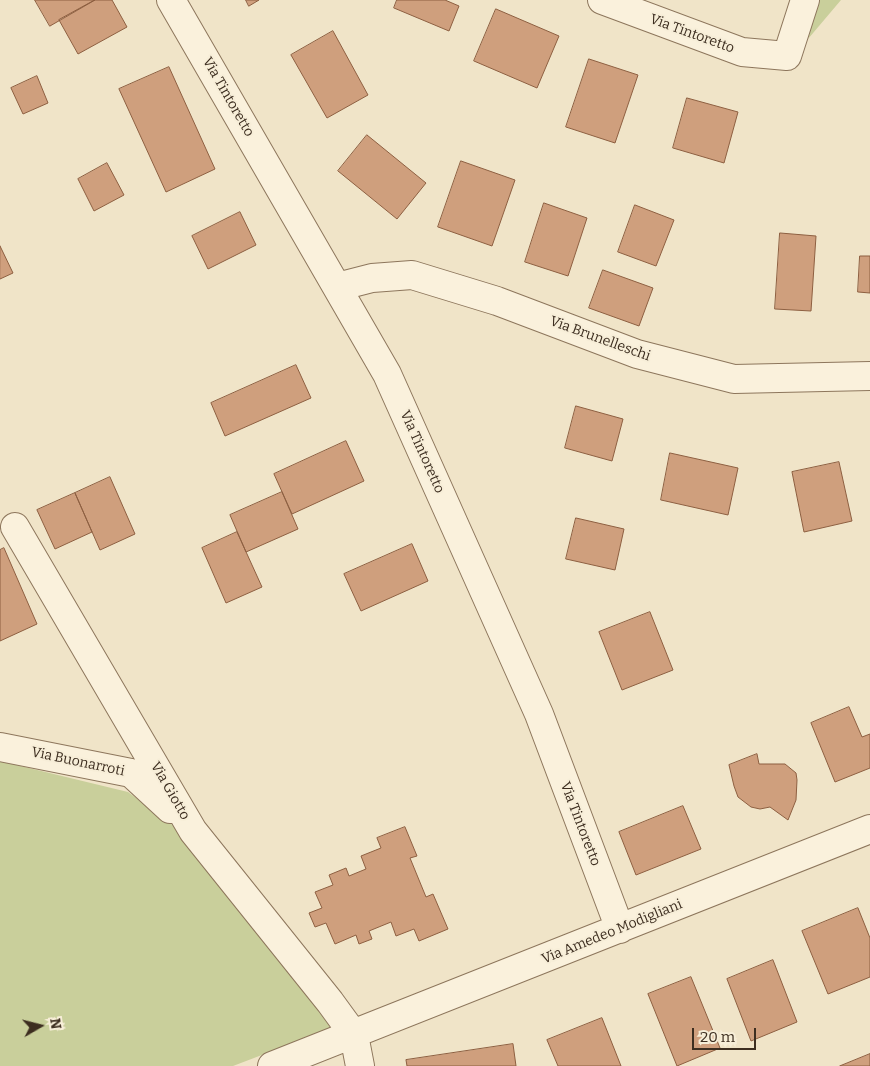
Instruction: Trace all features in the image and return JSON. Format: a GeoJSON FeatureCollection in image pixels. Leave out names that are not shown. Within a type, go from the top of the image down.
{"type":"FeatureCollection","features":[{"type":"Feature","properties":{"kind":"street","name":"Via Tintoretto"},"geometry":{"type":"LineString","coordinates":[[171,0],[387,374],[531,696],[620,929]]}},
{"type":"Feature","properties":{"kind":"street","name":"Via Tintoretto"},"geometry":{"type":"LineString","coordinates":[[602,0],[742,52],[787,56],[805,0]]}},
{"type":"Feature","properties":{"kind":"street","name":"Via Brunelleschi"},"geometry":{"type":"LineString","coordinates":[[337,287],[372,278],[412,275],[497,301],[637,354],[734,379],[870,376]]}},
{"type":"Feature","properties":{"kind":"street","name":"Via Giotto"},"geometry":{"type":"LineString","coordinates":[[15,527],[193,831],[339,998],[354,1035]]}},
{"type":"Feature","properties":{"kind":"street","name":"Via Buonarroti"},"geometry":{"type":"LineString","coordinates":[[0,747],[131,773],[193,831]]}},
{"type":"Feature","properties":{"kind":"street","name":"Via Amedeo Modigliani"},"geometry":{"type":"LineString","coordinates":[[272,1066],[870,830]]}},
{"type":"Feature","properties":{"kind":"street"},"geometry":{"type":"LineString","coordinates":[[354,1035],[360,1066]]}},
{"type":"Feature","properties":{"kind":"green space"},"geometry":{"type":"Polygon","coordinates":[[[819,0],[841,0],[808,39],[819,0]]]}},
{"type":"Feature","properties":{"kind":"green space"},"geometry":{"type":"Polygon","coordinates":[[[0,761],[128,792],[182,832],[329,1016],[330,1029],[233,1066],[0,1066],[0,761]]]}},
{"type":"Feature","properties":{"kind":"building"},"geometry":{"type":"Polygon","coordinates":[[[35,0],[95,0],[50,26],[35,0]]]}},
{"type":"Feature","properties":{"kind":"building"},"geometry":{"type":"Polygon","coordinates":[[[95,0],[112,0],[127,27],[78,54],[59,20],[95,0]]]}},
{"type":"Feature","properties":{"kind":"building"},"geometry":{"type":"Polygon","coordinates":[[[246,0],[259,0],[249,6],[246,0]]]}},
{"type":"Feature","properties":{"kind":"building"},"geometry":{"type":"Polygon","coordinates":[[[397,0],[445,0],[459,6],[449,31],[394,8],[397,0]]]}},
{"type":"Feature","properties":{"kind":"building"},"geometry":{"type":"Polygon","coordinates":[[[496,9],[559,36],[537,88],[474,61],[496,9]]]}},
{"type":"Feature","properties":{"kind":"building"},"geometry":{"type":"Polygon","coordinates":[[[333,31],[368,95],[327,118],[291,55],[333,31]]]}},
{"type":"Feature","properties":{"kind":"building"},"geometry":{"type":"Polygon","coordinates":[[[589,59],[638,75],[615,143],[566,127],[589,59]]]}},
{"type":"Feature","properties":{"kind":"building"},"geometry":{"type":"Polygon","coordinates":[[[169,67],[215,169],[166,192],[119,89],[169,67]]]}},
{"type":"Feature","properties":{"kind":"building"},"geometry":{"type":"Polygon","coordinates":[[[37,76],[48,103],[23,114],[11,88],[37,76]]]}},
{"type":"Feature","properties":{"kind":"building"},"geometry":{"type":"Polygon","coordinates":[[[687,98],[738,112],[724,163],[673,148],[687,98]]]}},
{"type":"Feature","properties":{"kind":"building"},"geometry":{"type":"Polygon","coordinates":[[[367,135],[426,183],[397,219],[338,171],[367,135]]]}},
{"type":"Feature","properties":{"kind":"building"},"geometry":{"type":"Polygon","coordinates":[[[461,161],[515,180],[492,246],[438,227],[461,161]]]}},
{"type":"Feature","properties":{"kind":"building"},"geometry":{"type":"Polygon","coordinates":[[[107,163],[124,195],[94,211],[78,179],[107,163]]]}},
{"type":"Feature","properties":{"kind":"building"},"geometry":{"type":"Polygon","coordinates":[[[544,203],[587,218],[568,276],[525,262],[544,203]]]}},
{"type":"Feature","properties":{"kind":"building"},"geometry":{"type":"Polygon","coordinates":[[[635,205],[674,220],[656,266],[618,252],[635,205]]]}},
{"type":"Feature","properties":{"kind":"building"},"geometry":{"type":"Polygon","coordinates":[[[240,212],[256,245],[208,269],[192,236],[240,212]]]}},
{"type":"Feature","properties":{"kind":"building"},"geometry":{"type":"Polygon","coordinates":[[[780,233],[816,236],[811,311],[775,309],[780,233]]]}},
{"type":"Feature","properties":{"kind":"building"},"geometry":{"type":"Polygon","coordinates":[[[0,246],[13,273],[0,279],[0,246]]]}},
{"type":"Feature","properties":{"kind":"building"},"geometry":{"type":"Polygon","coordinates":[[[860,256],[870,256],[870,293],[858,292],[860,256]]]}},
{"type":"Feature","properties":{"kind":"building"},"geometry":{"type":"Polygon","coordinates":[[[603,270],[653,288],[639,326],[589,308],[603,270]]]}},
{"type":"Feature","properties":{"kind":"building"},"geometry":{"type":"Polygon","coordinates":[[[296,365],[311,398],[225,436],[211,403],[296,365]]]}},
{"type":"Feature","properties":{"kind":"building"},"geometry":{"type":"Polygon","coordinates":[[[576,406],[623,419],[612,461],[565,448],[576,406]]]}},
{"type":"Feature","properties":{"kind":"building"},"geometry":{"type":"Polygon","coordinates":[[[346,441],[364,481],[292,514],[274,474],[346,441]]]}},
{"type":"Feature","properties":{"kind":"building"},"geometry":{"type":"Polygon","coordinates":[[[670,453],[738,468],[728,515],[661,500],[670,453]]]}},
{"type":"Feature","properties":{"kind":"building"},"geometry":{"type":"Polygon","coordinates":[[[839,462],[852,521],[804,532],[792,472],[839,462]]]}},
{"type":"Feature","properties":{"kind":"building"},"geometry":{"type":"Polygon","coordinates":[[[110,477],[135,534],[100,550],[75,493],[110,477]]]}},
{"type":"Feature","properties":{"kind":"building"},"geometry":{"type":"Polygon","coordinates":[[[282,492],[298,529],[246,552],[230,515],[282,492]]]}},
{"type":"Feature","properties":{"kind":"building"},"geometry":{"type":"Polygon","coordinates":[[[75,493],[92,532],[55,549],[37,510],[75,493]]]}},
{"type":"Feature","properties":{"kind":"building"},"geometry":{"type":"Polygon","coordinates":[[[576,518],[624,529],[615,570],[566,559],[576,518]]]}},
{"type":"Feature","properties":{"kind":"building"},"geometry":{"type":"Polygon","coordinates":[[[237,532],[262,587],[226,603],[202,548],[237,532]]]}},
{"type":"Feature","properties":{"kind":"building"},"geometry":{"type":"Polygon","coordinates":[[[412,544],[428,581],[361,611],[344,574],[412,544]]]}},
{"type":"Feature","properties":{"kind":"building"},"geometry":{"type":"Polygon","coordinates":[[[4,548],[37,624],[0,641],[0,550],[4,548]]]}},
{"type":"Feature","properties":{"kind":"building"},"geometry":{"type":"Polygon","coordinates":[[[650,612],[673,670],[622,690],[599,632],[650,612]]]}},
{"type":"Feature","properties":{"kind":"building"},"geometry":{"type":"Polygon","coordinates":[[[849,707],[862,737],[870,734],[870,768],[835,782],[811,723],[849,707]]]}},
{"type":"Feature","properties":{"kind":"building"},"geometry":{"type":"Polygon","coordinates":[[[757,754],[759,764],[785,764],[796,773],[796,800],[788,820],[770,807],[760,809],[751,807],[738,797],[729,765],[757,754]]]}},
{"type":"Feature","properties":{"kind":"building"},"geometry":{"type":"Polygon","coordinates":[[[683,806],[701,849],[636,875],[619,832],[683,806]]]}},
{"type":"Feature","properties":{"kind":"building"},"geometry":{"type":"Polygon","coordinates":[[[405,827],[417,856],[410,858],[426,897],[433,894],[448,929],[419,941],[414,929],[396,936],[391,922],[369,931],[372,939],[359,944],[356,935],[335,944],[326,923],[315,927],[309,913],[322,908],[315,892],[333,885],[329,875],[346,868],[349,876],[366,869],[361,856],[381,848],[377,838],[405,827]]]}},
{"type":"Feature","properties":{"kind":"building"},"geometry":{"type":"Polygon","coordinates":[[[858,908],[870,938],[870,977],[828,994],[802,931],[858,908]]]}},
{"type":"Feature","properties":{"kind":"building"},"geometry":{"type":"Polygon","coordinates":[[[773,960],[797,1022],[751,1041],[727,979],[773,960]]]}},
{"type":"Feature","properties":{"kind":"building"},"geometry":{"type":"Polygon","coordinates":[[[691,977],[720,1048],[677,1066],[648,994],[691,977]]]}},
{"type":"Feature","properties":{"kind":"building"},"geometry":{"type":"Polygon","coordinates":[[[602,1018],[621,1066],[558,1066],[547,1040],[602,1018]]]}},
{"type":"Feature","properties":{"kind":"building"},"geometry":{"type":"Polygon","coordinates":[[[513,1044],[516,1066],[407,1066],[406,1060],[513,1044]]]}},
{"type":"Feature","properties":{"kind":"building"},"geometry":{"type":"Polygon","coordinates":[[[870,1054],[870,1066],[840,1066],[870,1054]]]}}]}
